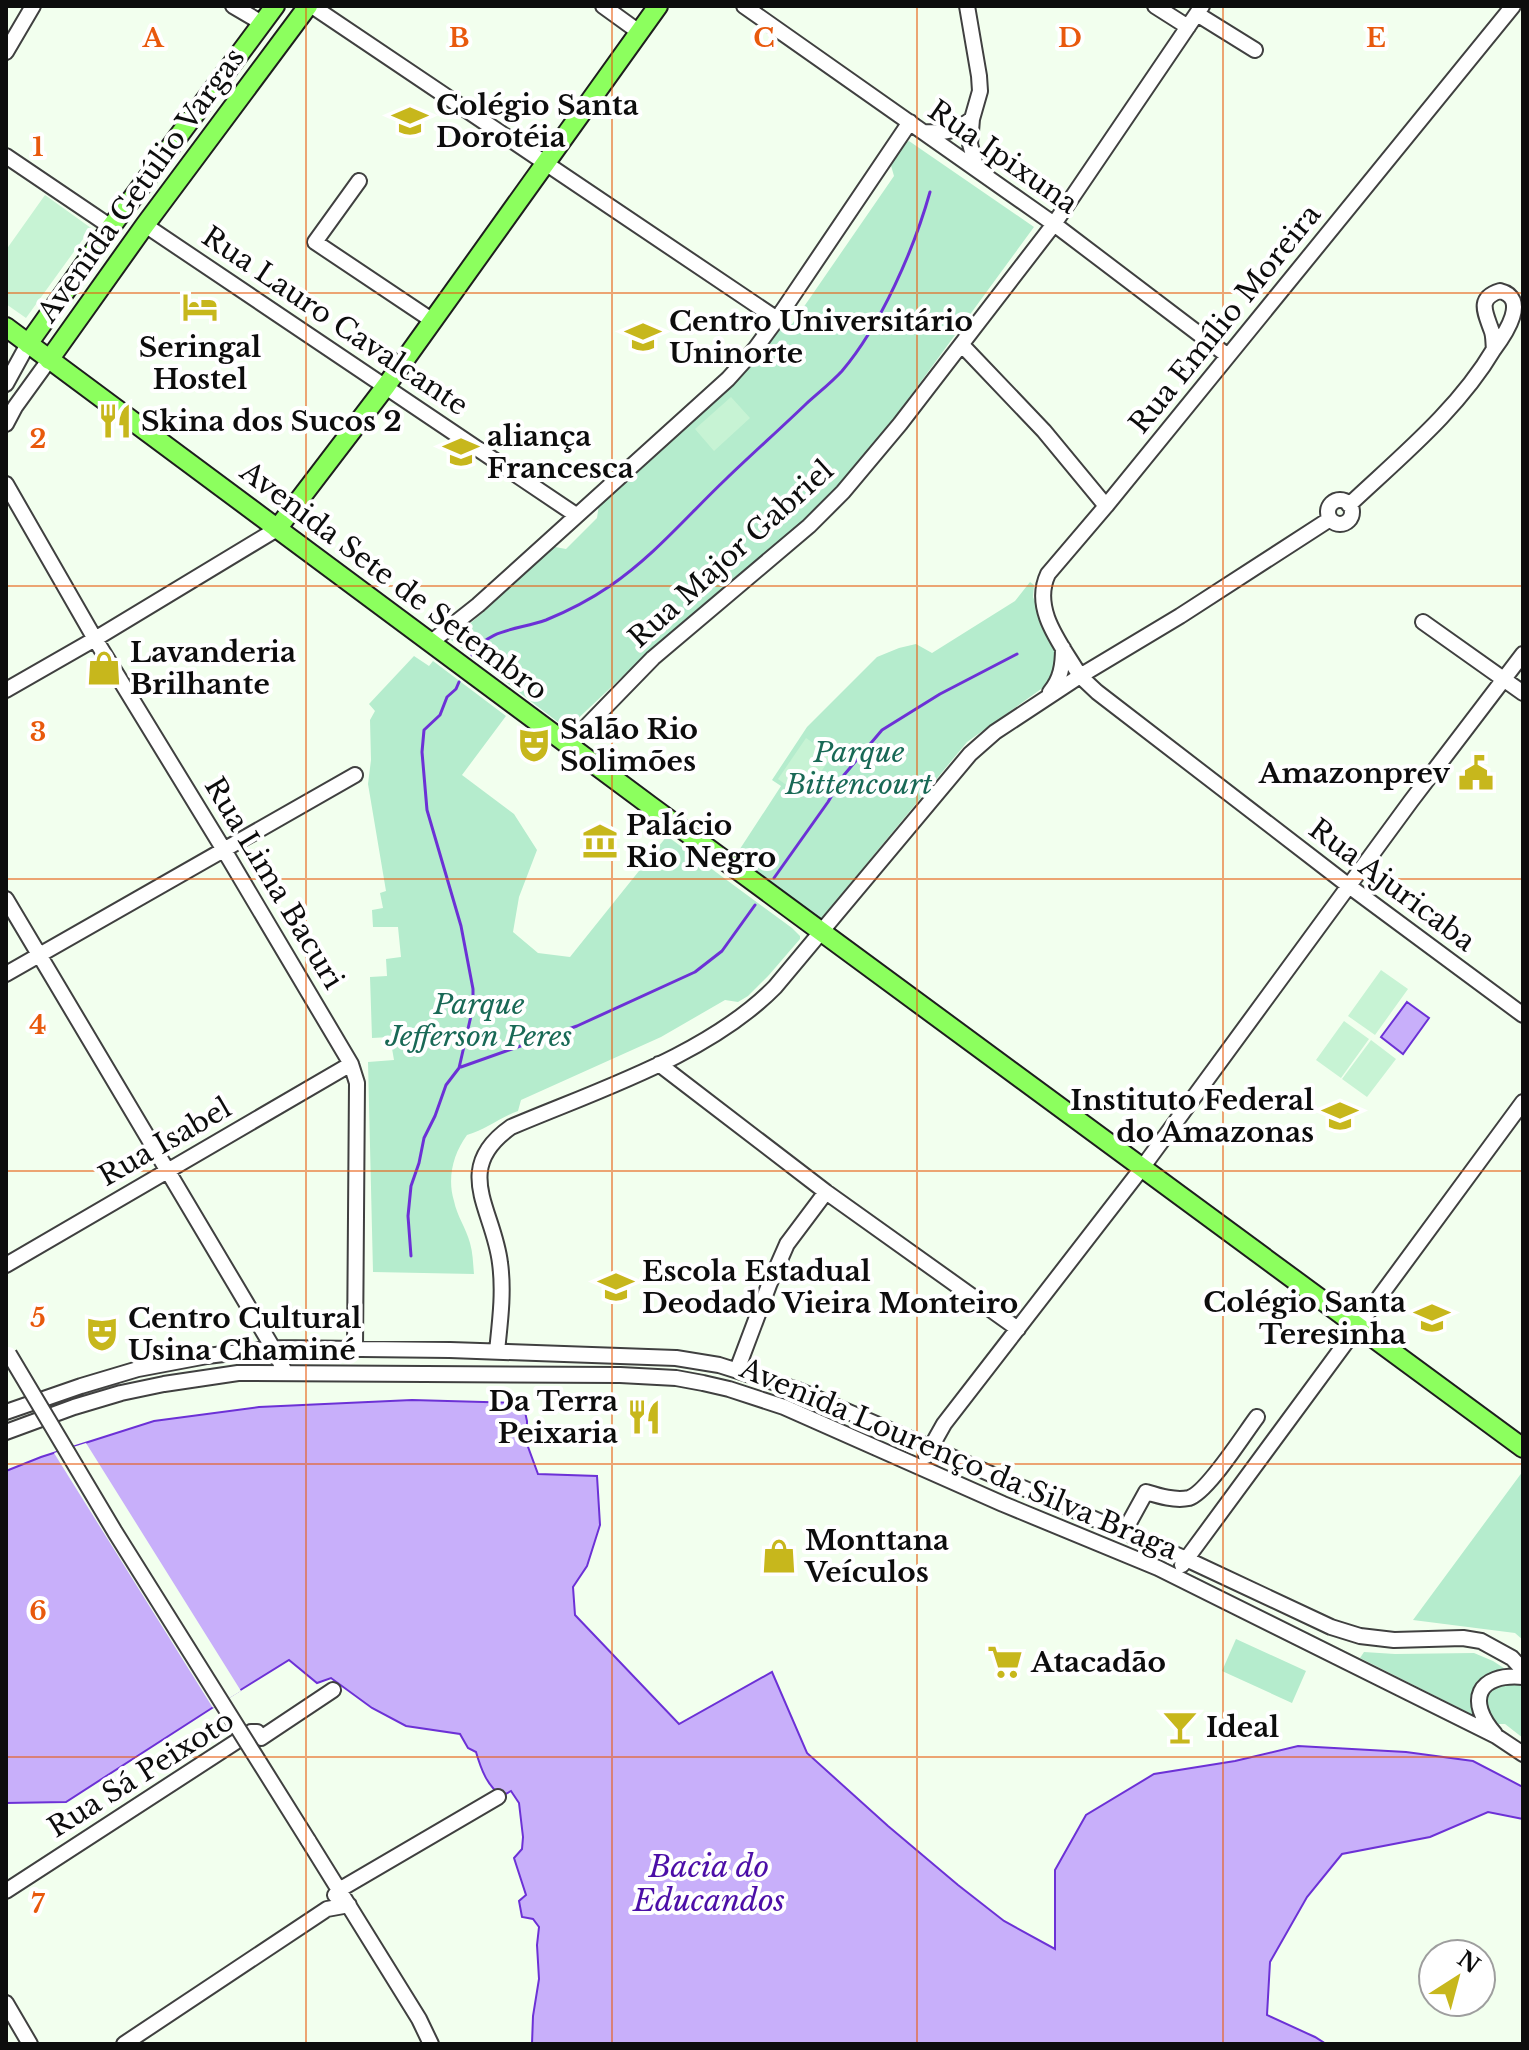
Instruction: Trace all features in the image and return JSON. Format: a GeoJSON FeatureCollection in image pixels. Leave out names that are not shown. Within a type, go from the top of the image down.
{"type":"FeatureCollection","features":[{"type":"Feature","properties":{"kind":"main road","name":"Avenida Getúlio Vargas"},"geometry":{"type":"LineString","coordinates":[[28,344],[275,6]]}},
{"type":"Feature","properties":{"kind":"main road","name":"Avenida Getúlio Vargas"},"geometry":{"type":"LineString","coordinates":[[49,360],[145,225],[310,6]]}},
{"type":"Feature","properties":{"kind":"main road"},"geometry":{"type":"LineString","coordinates":[[277,529],[386,386],[658,6]]}},
{"type":"Feature","properties":{"kind":"main road","name":"Avenida Sete de Setembro"},"geometry":{"type":"LineString","coordinates":[[6,327],[820,932],[1520,1446]]}},
{"type":"Feature","properties":{"kind":"street"},"geometry":{"type":"LineString","coordinates":[[6,52],[33,6]]}},
{"type":"Feature","properties":{"kind":"street"},"geometry":{"type":"LineString","coordinates":[[233,6],[262,23]]}},
{"type":"Feature","properties":{"kind":"street"},"geometry":{"type":"LineString","coordinates":[[310,6],[777,319]]}},
{"type":"Feature","properties":{"kind":"street"},"geometry":{"type":"LineString","coordinates":[[603,6],[639,32]]}},
{"type":"Feature","properties":{"kind":"street","name":"Rua Ipixuna"},"geometry":{"type":"LineString","coordinates":[[744,6],[1054,224],[1228,356]]}},
{"type":"Feature","properties":{"kind":"street"},"geometry":{"type":"LineString","coordinates":[[967,6],[980,91],[972,119],[970,144],[977,170]]}},
{"type":"Feature","properties":{"kind":"street"},"geometry":{"type":"LineString","coordinates":[[1155,6],[1188,27]]}},
{"type":"Feature","properties":{"kind":"street","name":"Rua Emílio Moreira"},"geometry":{"type":"LineString","coordinates":[[1079,676],[1045,613],[1043,585],[1055,564],[1106,506],[1513,6]]}},
{"type":"Feature","properties":{"kind":"street"},"geometry":{"type":"LineString","coordinates":[[1199,10],[1255,50]]}},
{"type":"Feature","properties":{"kind":"street","name":"Rua Major Gabriel"},"geometry":{"type":"LineString","coordinates":[[570,747],[653,658],[826,510],[900,424],[1054,224],[1199,10]]}},
{"type":"Feature","properties":{"kind":"street"},"geometry":{"type":"LineString","coordinates":[[924,132],[944,133],[958,129],[972,119]]}},
{"type":"Feature","properties":{"kind":"street"},"geometry":{"type":"LineString","coordinates":[[430,643],[478,605],[728,379],[777,319],[910,122]]}},
{"type":"Feature","properties":{"kind":"street"},"geometry":{"type":"LineString","coordinates":[[6,156],[111,227]]}},
{"type":"Feature","properties":{"kind":"street"},"geometry":{"type":"LineString","coordinates":[[359,181],[315,242],[433,321]]}},
{"type":"Feature","properties":{"kind":"street","name":"Rua Lauro Cavalcante"},"geometry":{"type":"LineString","coordinates":[[145,225],[576,515]]}},
{"type":"Feature","properties":{"kind":"street"},"geometry":{"type":"LineString","coordinates":[[6,384],[28,344]]}},
{"type":"Feature","properties":{"kind":"street"},"geometry":{"type":"LineString","coordinates":[[962,345],[1044,431],[1106,506]]}},
{"type":"Feature","properties":{"kind":"street"},"geometry":{"type":"LineString","coordinates":[[497,1351],[502,1287],[500,1264],[478,1176],[489,1148],[498,1136],[511,1127],[659,1064],[747,1013],[775,987],[970,754],[995,732],[1045,698],[1330,519],[1328,511],[1331,504],[1342,501],[1349,505],[1450,406],[1494,349]]}},
{"type":"Feature","properties":{"kind":"street"},"geometry":{"type":"LineString","coordinates":[[6,424],[49,360]]}},
{"type":"Feature","properties":{"kind":"street","name":"Rua Lima Bacuri"},"geometry":{"type":"LineString","coordinates":[[6,484],[95,639],[351,1064],[357,1083],[355,1349]]}},
{"type":"Feature","properties":{"kind":"street"},"geometry":{"type":"LineString","coordinates":[[6,690],[277,529]]}},
{"type":"Feature","properties":{"kind":"street"},"geometry":{"type":"LineString","coordinates":[[1423,622],[1523,693]]}},
{"type":"Feature","properties":{"kind":"street"},"geometry":{"type":"LineString","coordinates":[[1045,698],[1060,675],[1062,646]]}},
{"type":"Feature","properties":{"kind":"street"},"geometry":{"type":"LineString","coordinates":[[921,1468],[944,1424],[1142,1168],[1411,801],[1523,654]]}},
{"type":"Feature","properties":{"kind":"street","name":"Rua Ajuricaba"},"geometry":{"type":"LineString","coordinates":[[1079,676],[1349,886],[1523,1015]]}},
{"type":"Feature","properties":{"kind":"street"},"geometry":{"type":"LineString","coordinates":[[6,974],[355,775]]}},
{"type":"Feature","properties":{"kind":"street"},"geometry":{"type":"LineString","coordinates":[[6,899],[285,1372]]}},
{"type":"Feature","properties":{"kind":"street","name":"Rua Isabel"},"geometry":{"type":"LineString","coordinates":[[6,1265],[351,1064]]}},
{"type":"Feature","properties":{"kind":"street"},"geometry":{"type":"LineString","coordinates":[[659,1064],[826,1192],[1018,1329]]}},
{"type":"Feature","properties":{"kind":"street"},"geometry":{"type":"LineString","coordinates":[[1175,1576],[1523,1102]]}},
{"type":"Feature","properties":{"kind":"street"},"geometry":{"type":"LineString","coordinates":[[737,1370],[787,1244],[826,1192]]}},
{"type":"Feature","properties":{"kind":"street","name":"Avenida Lourenço da Silva Braga"},"geometry":{"type":"LineString","coordinates":[[6,1412],[138,1369],[273,1348],[497,1351],[676,1358],[737,1370],[780,1383],[1186,1559],[1331,1627],[1360,1636],[1394,1640],[1463,1638],[1481,1641],[1505,1653],[1523,1670]]}},
{"type":"Feature","properties":{"kind":"street"},"geometry":{"type":"LineString","coordinates":[[450,1350],[451,1374]]}},
{"type":"Feature","properties":{"kind":"street"},"geometry":{"type":"LineString","coordinates":[[7,1351],[115,1532],[419,2019],[431,2044]]}},
{"type":"Feature","properties":{"kind":"street","name":"Avenida Lourenço da Silva Braga"},"geometry":{"type":"LineString","coordinates":[[6,1432],[74,1407],[150,1387],[238,1373],[620,1375],[676,1378],[729,1389],[803,1416],[1175,1576],[1496,1736],[1523,1754]]}},
{"type":"Feature","properties":{"kind":"street"},"geometry":{"type":"LineString","coordinates":[[803,1416],[811,1396]]}},
{"type":"Feature","properties":{"kind":"street"},"geometry":{"type":"LineString","coordinates":[[1124,1532],[1146,1492],[1179,1499],[1198,1494],[1257,1417]]}},
{"type":"Feature","properties":{"kind":"street"},"geometry":{"type":"LineString","coordinates":[[1496,1736],[1481,1713],[1479,1695],[1488,1683],[1499,1678],[1523,1677]]}},
{"type":"Feature","properties":{"kind":"street","name":"Rua Sá Peixoto"},"geometry":{"type":"LineString","coordinates":[[6,1891],[251,1732],[257,1732],[261,1738],[333,1690]]}},
{"type":"Feature","properties":{"kind":"street"},"geometry":{"type":"LineString","coordinates":[[327,1909],[339,1890],[498,1797]]}},
{"type":"Feature","properties":{"kind":"street"},"geometry":{"type":"LineString","coordinates":[[124,2044],[327,1909],[349,1905]]}},
{"type":"Feature","properties":{"kind":"street"},"geometry":{"type":"LineString","coordinates":[[6,2003],[30,2044]]}},
{"type":"Feature","properties":{"kind":"green space"},"geometry":{"type":"Polygon","coordinates":[[[909,141],[1034,227],[868,454],[821,507],[640,660],[570,726],[563,726],[451,640],[550,546],[566,549],[597,518],[599,504],[740,375],[780,326],[792,324],[894,176],[890,162],[903,144],[909,141]]]}},
{"type":"Feature","properties":{"kind":"green space"},"geometry":{"type":"Polygon","coordinates":[[[45,195],[91,228],[26,318],[6,304],[6,250],[45,195]]]}},
{"type":"Feature","properties":{"kind":"green space"},"geometry":{"type":"Polygon","coordinates":[[[731,397],[750,418],[714,451],[695,429],[731,397]]]}},
{"type":"Feature","properties":{"kind":"green space","name":"Parque Bittencourt"},"geometry":{"type":"Polygon","coordinates":[[[1030,582],[1034,585],[1033,597],[1058,652],[1055,679],[967,742],[820,920],[736,855],[781,786],[772,780],[807,727],[877,657],[916,644],[932,653],[1015,601],[1030,582]]]}},
{"type":"Feature","properties":{"kind":"green space","name":"Parque Jefferson Peres"},"geometry":{"type":"Polygon","coordinates":[[[414,656],[429,666],[433,661],[506,716],[462,775],[514,814],[537,850],[519,897],[513,932],[538,953],[570,957],[667,836],[800,936],[769,975],[738,1002],[725,1000],[661,1037],[521,1100],[518,1111],[467,1135],[455,1158],[451,1184],[455,1206],[471,1247],[474,1274],[373,1272],[368,1062],[394,1060],[390,1037],[372,1038],[370,977],[387,976],[386,959],[401,957],[398,927],[373,927],[372,910],[383,908],[380,893],[386,891],[368,784],[370,720],[375,711],[369,704],[414,656]]]}},
{"type":"Feature","properties":{"kind":"green space"},"geometry":{"type":"Polygon","coordinates":[[[806,738],[832,756],[803,797],[778,779],[806,738]]]}},
{"type":"Feature","properties":{"kind":"green space"},"geometry":{"type":"Polygon","coordinates":[[[1381,970],[1408,989],[1375,1035],[1348,1016],[1381,970]]]}},
{"type":"Feature","properties":{"kind":"green space"},"geometry":{"type":"Polygon","coordinates":[[[1344,1021],[1369,1039],[1341,1078],[1316,1060],[1344,1021]]]}},
{"type":"Feature","properties":{"kind":"green space"},"geometry":{"type":"Polygon","coordinates":[[[1371,1040],[1396,1059],[1367,1097],[1342,1079],[1371,1040]]]}},
{"type":"Feature","properties":{"kind":"green space"},"geometry":{"type":"Polygon","coordinates":[[[1523,1471],[1523,1640],[1515,1633],[1413,1620],[1523,1471]]]}},
{"type":"Feature","properties":{"kind":"green space"},"geometry":{"type":"Polygon","coordinates":[[[1236,1639],[1306,1671],[1292,1703],[1222,1671],[1236,1639]]]}},
{"type":"Feature","properties":{"kind":"green space"},"geometry":{"type":"Polygon","coordinates":[[[1364,1652],[1474,1653],[1493,1661],[1513,1674],[1523,1686],[1523,1738],[1505,1724],[1491,1724],[1360,1658],[1364,1652]]]}},
{"type":"Feature","properties":{"kind":"water"},"geometry":{"type":"Polygon","coordinates":[[[1407,1002],[1429,1018],[1403,1054],[1381,1037],[1407,1002]]]}},
{"type":"Feature","properties":{"kind":"water","name":"Bacia do Educandos"},"geometry":{"type":"Polygon","coordinates":[[[412,1400],[523,1403],[527,1444],[538,1474],[597,1476],[600,1525],[587,1566],[573,1587],[575,1615],[679,1724],[772,1672],[807,1753],[958,1885],[1004,1921],[1055,1949],[1055,1870],[1086,1815],[1154,1774],[1235,1761],[1298,1746],[1406,1752],[1473,1761],[1523,1787],[1523,1819],[1488,1812],[1430,1837],[1342,1854],[1307,1897],[1270,1962],[1267,2015],[1326,2044],[532,2044],[539,1979],[539,1927],[533,1919],[522,1917],[519,1901],[526,1895],[514,1858],[522,1849],[519,1803],[511,1791],[502,1796],[492,1787],[482,1771],[476,1752],[468,1748],[460,1734],[406,1726],[372,1708],[331,1678],[317,1683],[289,1660],[66,1802],[6,1803],[6,1471],[154,1421],[259,1407],[412,1400]]]}},
{"type":"Feature","properties":{"kind":"pier"},"geometry":{"type":"Polygon","coordinates":[[[86,1443],[241,1691],[213,1708],[54,1453],[86,1443]]]}},
{"type":"Feature","properties":{"kind":"waterway"},"geometry":{"type":"LineString","coordinates":[[472,655],[495,635],[563,613],[626,574],[838,375],[870,332],[895,286],[930,192]]}},
{"type":"Feature","properties":{"kind":"waterway"},"geometry":{"type":"LineString","coordinates":[[774,878],[844,775],[882,730],[940,694],[1017,654]]}},
{"type":"Feature","properties":{"kind":"waterway"},"geometry":{"type":"LineString","coordinates":[[411,1256],[408,1216],[411,1186],[424,1138],[446,1085],[459,1068],[473,1007],[473,989],[461,926],[427,810],[422,752],[424,730],[440,715],[447,697],[459,682]]}},
{"type":"Feature","properties":{"kind":"waterway"},"geometry":{"type":"LineString","coordinates":[[461,1067],[577,1026],[695,972],[722,951],[755,905]]}},
{"type":"Feature","properties":{"kind":"place","name":"Colégio Santa Dorotéia"},"geometry":{"type":"Point","coordinates":[410,121]}},
{"type":"Feature","properties":{"kind":"place","name":"Seringal Hostel"},"geometry":{"type":"Point","coordinates":[200,307]}},
{"type":"Feature","properties":{"kind":"place","name":"Centro Universitário Uninorte"},"geometry":{"type":"Point","coordinates":[643,337]}},
{"type":"Feature","properties":{"kind":"place","name":"Skina dos Sucos 2"},"geometry":{"type":"Point","coordinates":[115,421]}},
{"type":"Feature","properties":{"kind":"place","name":"aliança Francesca"},"geometry":{"type":"Point","coordinates":[461,452]}},
{"type":"Feature","properties":{"kind":"place","name":"Lavanderia Brilhante"},"geometry":{"type":"Point","coordinates":[104,668]}},
{"type":"Feature","properties":{"kind":"place","name":"Salão Rio Solimões"},"geometry":{"type":"Point","coordinates":[534,745]}},
{"type":"Feature","properties":{"kind":"place","name":"Amazonprev"},"geometry":{"type":"Point","coordinates":[1476,773]}},
{"type":"Feature","properties":{"kind":"place","name":"Palácio Rio Negro"},"geometry":{"type":"Point","coordinates":[600,841]}},
{"type":"Feature","properties":{"kind":"place","name":"Instituto Federal do Amazonas"},"geometry":{"type":"Point","coordinates":[1340,1116]}},
{"type":"Feature","properties":{"kind":"place","name":"Escola Estadual Deodado Vieira Monteiro"},"geometry":{"type":"Point","coordinates":[616,1287]}},
{"type":"Feature","properties":{"kind":"place","name":"Colégio Santa Teresinha"},"geometry":{"type":"Point","coordinates":[1432,1318]}},
{"type":"Feature","properties":{"kind":"place","name":"Centro Cultural Usina Chaminé"},"geometry":{"type":"Point","coordinates":[102,1334]}},
{"type":"Feature","properties":{"kind":"place","name":"Da Terra Peixaria"},"geometry":{"type":"Point","coordinates":[644,1417]}},
{"type":"Feature","properties":{"kind":"place","name":"Monttana Veículos"},"geometry":{"type":"Point","coordinates":[779,1556]}},
{"type":"Feature","properties":{"kind":"place","name":"Atacadão"},"geometry":{"type":"Point","coordinates":[1005,1662]}},
{"type":"Feature","properties":{"kind":"place","name":"Ideal"},"geometry":{"type":"Point","coordinates":[1180,1727]}}]}
